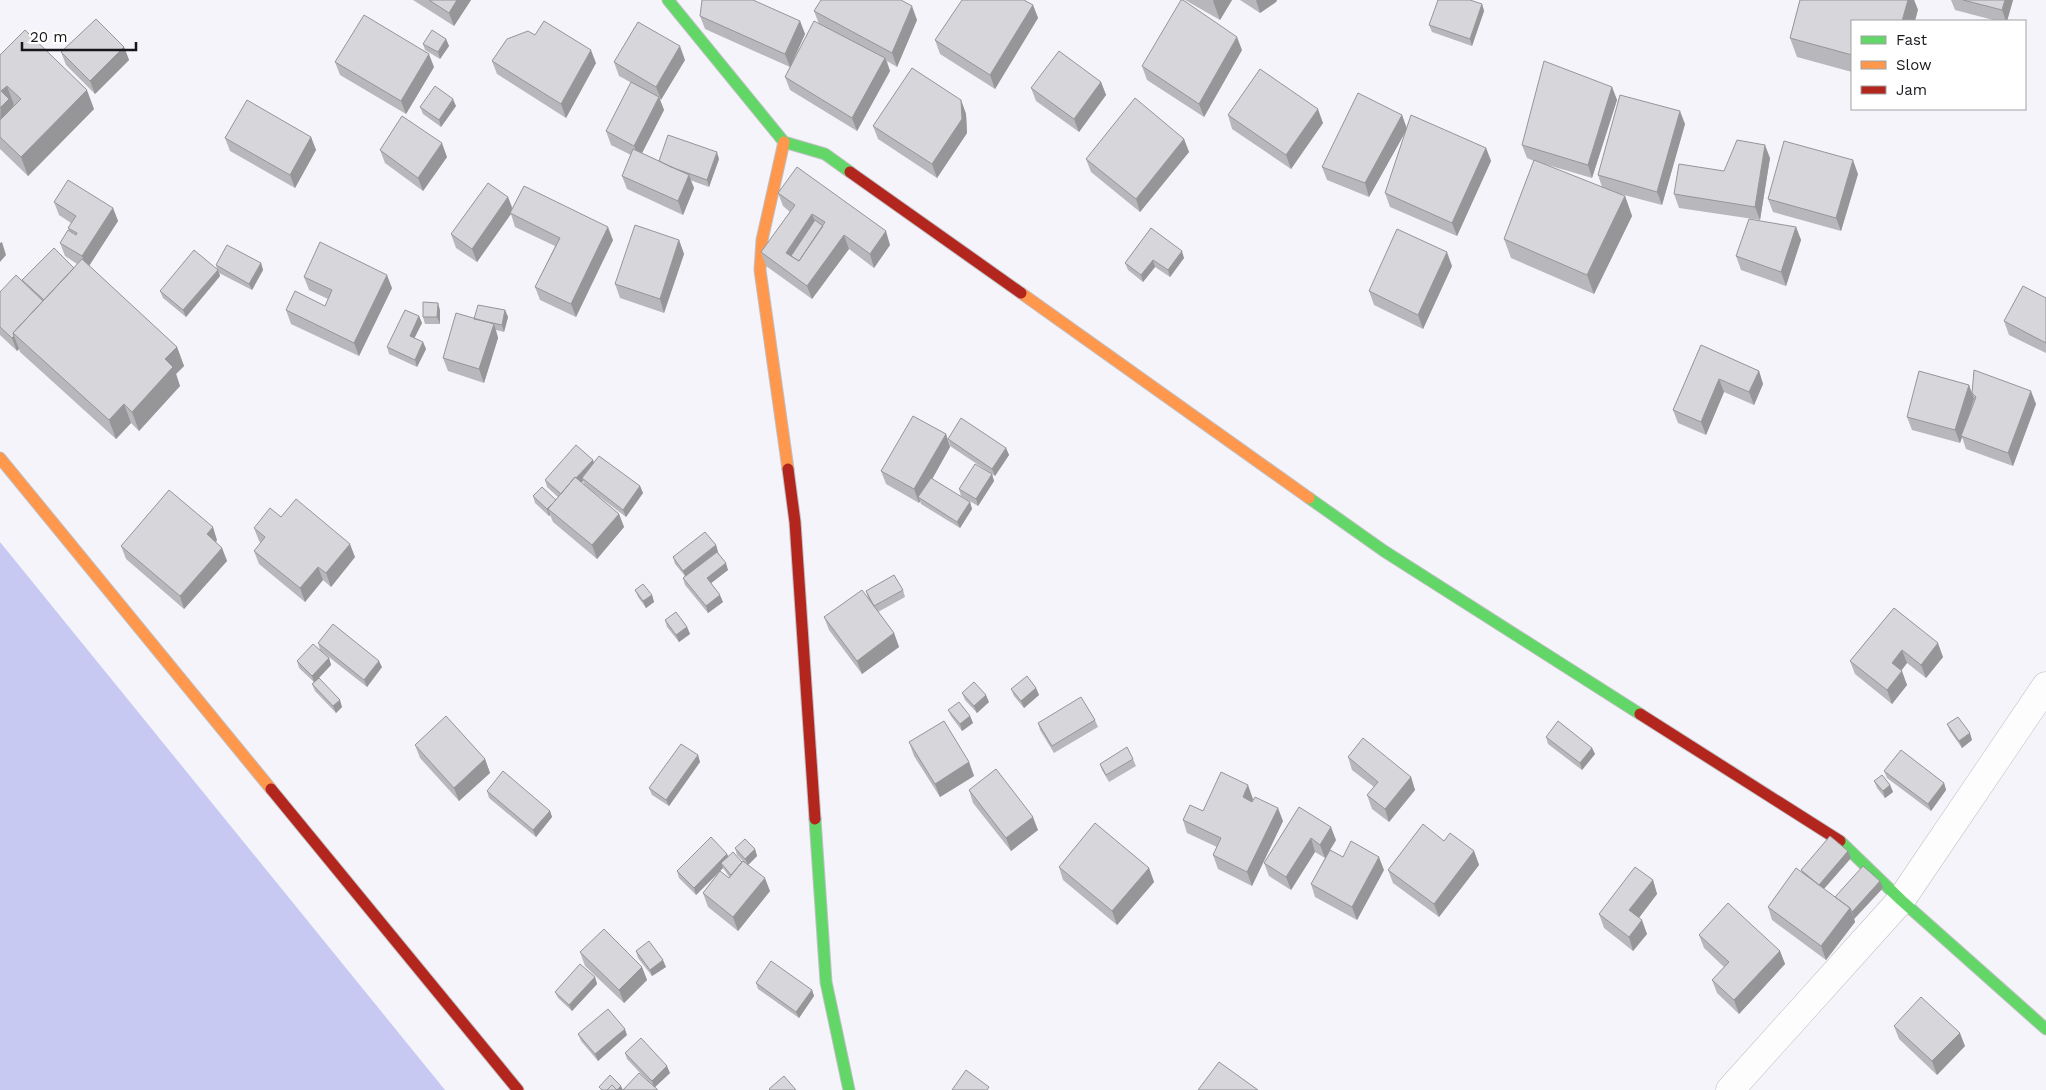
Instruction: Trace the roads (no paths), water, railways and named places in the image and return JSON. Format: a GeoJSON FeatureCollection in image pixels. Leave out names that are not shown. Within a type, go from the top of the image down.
{"type":"FeatureCollection","features":[{"type":"Feature","properties":{"kind":"street"},"geometry":{"type":"LineString","coordinates":[[668,0],[784,142],[825,154],[1384,551],[1839,840],[1901,900],[2046,1029]]}},
{"type":"Feature","properties":{"kind":"street"},"geometry":{"type":"LineString","coordinates":[[784,142],[762,240],[760,270],[795,522],[826,982],[849,1090]]}},
{"type":"Feature","properties":{"kind":"street"},"geometry":{"type":"LineString","coordinates":[[0,458],[518,1090]]}},
{"type":"Feature","properties":{"kind":"street"},"geometry":{"type":"LineString","coordinates":[[1730,1090],[1901,900],[2046,686]]}}]}
